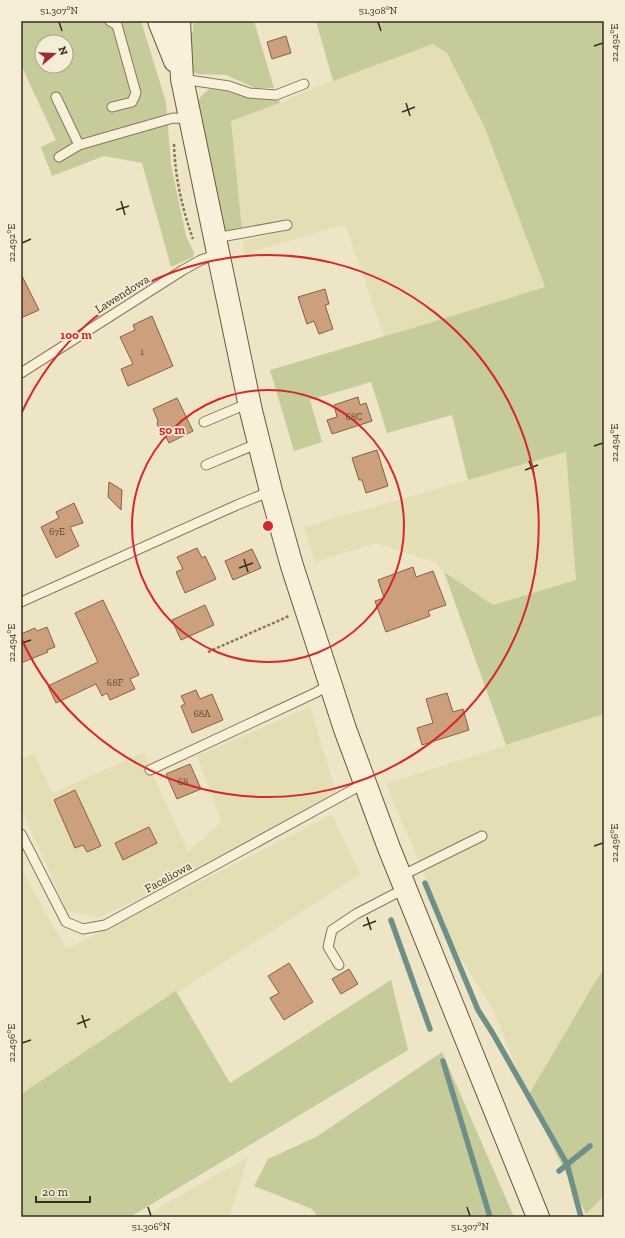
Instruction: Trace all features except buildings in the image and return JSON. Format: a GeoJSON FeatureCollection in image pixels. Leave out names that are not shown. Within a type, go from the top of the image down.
{"type":"FeatureCollection","features":[{"type":"Feature","properties":{"kind":"main road"},"geometry":{"type":"LineString","coordinates":[[159,21],[182,79]]}},
{"type":"Feature","properties":{"kind":"main road"},"geometry":{"type":"LineString","coordinates":[[179,21],[182,79],[249,402],[271,492],[330,684],[365,783],[403,882],[538,1217]]}},
{"type":"Feature","properties":{"kind":"lane"},"geometry":{"type":"LineString","coordinates":[[110,21],[117,25],[136,93],[132,102],[112,107]]}},
{"type":"Feature","properties":{"kind":"lane"},"geometry":{"type":"LineString","coordinates":[[182,79],[230,86],[249,93],[276,95],[304,84]]}},
{"type":"Feature","properties":{"kind":"lane"},"geometry":{"type":"LineString","coordinates":[[56,97],[79,145]]}},
{"type":"Feature","properties":{"kind":"lane"},"geometry":{"type":"LineString","coordinates":[[59,157],[79,145],[173,118],[190,119]]}},
{"type":"Feature","properties":{"kind":"lane","name":"Lawendowa"},"geometry":{"type":"LineString","coordinates":[[21,373],[201,260],[216,246],[287,225]]}},
{"type":"Feature","properties":{"kind":"lane"},"geometry":{"type":"LineString","coordinates":[[204,422],[249,402]]}},
{"type":"Feature","properties":{"kind":"lane"},"geometry":{"type":"LineString","coordinates":[[206,465],[259,443]]}},
{"type":"Feature","properties":{"kind":"lane"},"geometry":{"type":"LineString","coordinates":[[21,602],[237,505],[271,492]]}},
{"type":"Feature","properties":{"kind":"lane"},"geometry":{"type":"LineString","coordinates":[[150,770],[317,692],[330,684]]}},
{"type":"Feature","properties":{"kind":"lane","name":"Faceliowa"},"geometry":{"type":"LineString","coordinates":[[21,834],[66,922],[83,929],[105,925],[365,783]]}},
{"type":"Feature","properties":{"kind":"lane"},"geometry":{"type":"LineString","coordinates":[[339,965],[328,947],[332,930],[403,882],[482,836]]}},
{"type":"Feature","properties":{"kind":"path"},"geometry":{"type":"LineString","coordinates":[[208,652],[306,608]]}},
{"type":"Feature","properties":{"kind":"shaded area"},"geometry":{"type":"Polygon","coordinates":[[[433,44],[447,53],[485,128],[545,288],[385,339],[345,224],[245,254],[243,241],[290,230],[288,219],[242,229],[231,121],[280,103],[308,90],[433,44]]]}},
{"type":"Feature","properties":{"kind":"shaded area"},"geometry":{"type":"Polygon","coordinates":[[[566,452],[576,580],[493,605],[444,572],[435,562],[376,543],[315,562],[304,527],[566,452]]]}},
{"type":"Feature","properties":{"kind":"shaded area"},"geometry":{"type":"Polygon","coordinates":[[[310,707],[336,792],[133,902],[99,917],[67,911],[21,808],[21,759],[34,753],[52,793],[143,753],[188,852],[222,821],[197,756],[310,707]]]}},
{"type":"Feature","properties":{"kind":"shaded area"},"geometry":{"type":"Polygon","coordinates":[[[604,714],[604,969],[589,991],[528,1096],[493,1009],[454,948],[426,877],[386,784],[604,714]]]}},
{"type":"Feature","properties":{"kind":"shaded area"},"geometry":{"type":"Polygon","coordinates":[[[332,815],[360,874],[21,1094],[21,869],[66,949],[332,815]]]}},
{"type":"Feature","properties":{"kind":"shaded area"},"geometry":{"type":"Polygon","coordinates":[[[248,1157],[229,1217],[143,1217],[248,1157]]]}},
{"type":"Feature","properties":{"kind":"shaded area"},"geometry":{"type":"Polygon","coordinates":[[[604,1196],[604,1217],[588,1217],[586,1214],[604,1196]]]}},
{"type":"Feature","properties":{"kind":"green space"},"geometry":{"type":"Polygon","coordinates":[[[21,21],[141,21],[166,102],[171,165],[186,236],[194,252],[193,257],[171,267],[142,163],[104,156],[52,176],[41,147],[56,140],[21,65],[21,21]]]}},
{"type":"Feature","properties":{"kind":"green space"},"geometry":{"type":"Polygon","coordinates":[[[193,21],[254,21],[274,88],[255,88],[226,75],[197,74],[190,70],[185,30],[193,31],[193,21]]]}},
{"type":"Feature","properties":{"kind":"green space"},"geometry":{"type":"Polygon","coordinates":[[[316,21],[604,21],[604,714],[506,745],[444,572],[493,605],[576,580],[566,452],[468,480],[452,415],[387,433],[371,382],[310,400],[322,442],[294,451],[270,370],[545,287],[485,128],[447,53],[433,44],[333,81],[316,21]]]}},
{"type":"Feature","properties":{"kind":"green space"},"geometry":{"type":"Polygon","coordinates":[[[209,89],[225,91],[251,98],[278,97],[280,103],[231,121],[242,229],[227,231],[221,224],[193,108],[201,96],[209,89]]]}},
{"type":"Feature","properties":{"kind":"green space"},"geometry":{"type":"Polygon","coordinates":[[[604,969],[604,1196],[586,1214],[528,1096],[604,969]]]}},
{"type":"Feature","properties":{"kind":"green space"},"geometry":{"type":"Polygon","coordinates":[[[391,980],[408,1050],[130,1217],[21,1217],[21,1094],[176,991],[230,1083],[391,980]]]}},
{"type":"Feature","properties":{"kind":"green space"},"geometry":{"type":"Polygon","coordinates":[[[442,1052],[514,1217],[318,1217],[312,1209],[254,1186],[268,1159],[316,1137],[442,1052]]]}},
{"type":"Feature","properties":{"kind":"waterway"},"geometry":{"type":"LineString","coordinates":[[425,883],[478,1010],[567,1164],[581,1217]]}},
{"type":"Feature","properties":{"kind":"waterway"},"geometry":{"type":"LineString","coordinates":[[391,920],[430,1029]]}},
{"type":"Feature","properties":{"kind":"waterway"},"geometry":{"type":"LineString","coordinates":[[443,1061],[490,1217]]}},
{"type":"Feature","properties":{"kind":"waterway"},"geometry":{"type":"LineString","coordinates":[[559,1171],[590,1146]]}}]}
